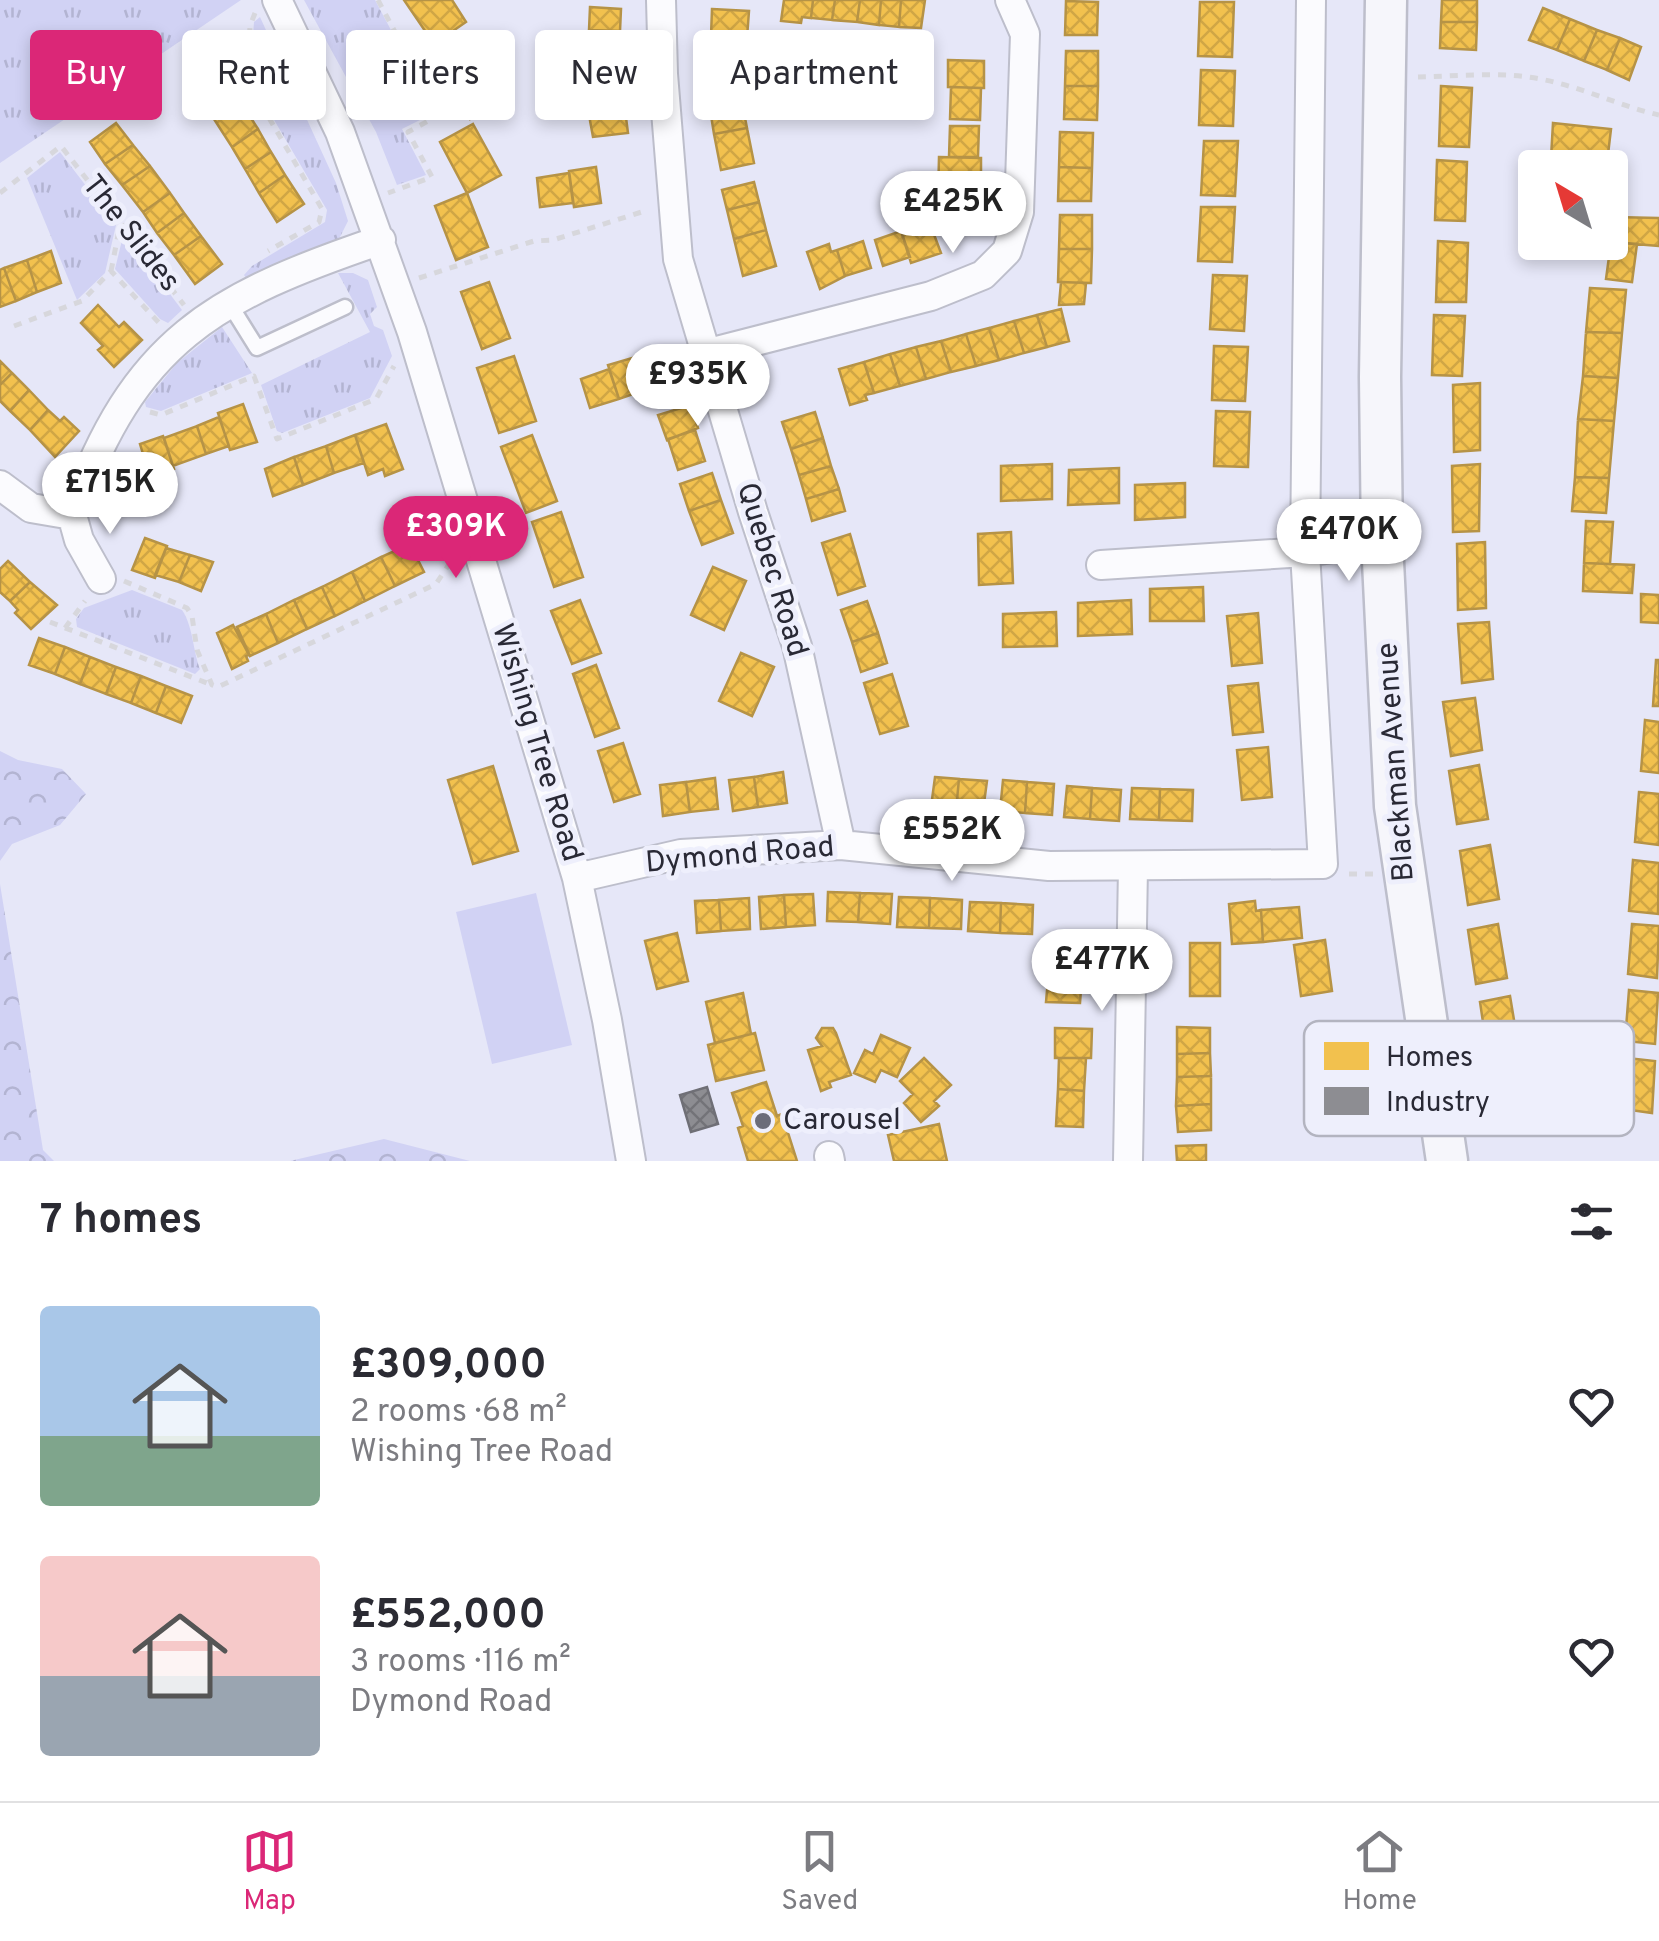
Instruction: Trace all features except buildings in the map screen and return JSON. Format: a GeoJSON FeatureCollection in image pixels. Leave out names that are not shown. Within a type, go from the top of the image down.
{"type":"FeatureCollection","features":[{"type":"Feature","properties":{"kind":"street","name":"Wishing Tree Road"},"geometry":{"type":"LineString","coordinates":[[277,0],[340,132],[412,332],[577,878],[631,1161]]}},
{"type":"Feature","properties":{"kind":"street","name":"Quebec Road"},"geometry":{"type":"LineString","coordinates":[[661,0],[662,74],[678,258],[797,646],[841,845]]}},
{"type":"Feature","properties":{"kind":"street"},"geometry":{"type":"LineString","coordinates":[[705,354],[931,296],[983,276],[1007,251],[1020,212],[1025,34],[1010,0]]}},
{"type":"Feature","properties":{"kind":"street"},"geometry":{"type":"LineString","coordinates":[[1311,0],[1306,552],[1322,864]]}},
{"type":"Feature","properties":{"kind":"street","name":"Blackman Avenue"},"geometry":{"type":"LineString","coordinates":[[1386,0],[1380,377],[1382,542],[1395,806],[1426,1021]]}},
{"type":"Feature","properties":{"kind":"street","name":"The Slides"},"geometry":{"type":"LineString","coordinates":[[72,514],[105,433],[147,370],[176,341],[238,296],[296,268],[381,240]]}},
{"type":"Feature","properties":{"kind":"street"},"geometry":{"type":"LineString","coordinates":[[0,484],[31,508],[72,514],[79,540],[101,579]]}},
{"type":"Feature","properties":{"kind":"street"},"geometry":{"type":"LineString","coordinates":[[1101,565],[1306,552],[1382,542]]}},
{"type":"Feature","properties":{"kind":"street","name":"Dymond Road"},"geometry":{"type":"LineString","coordinates":[[577,878],[681,854],[841,845],[1049,866],[1322,864]]}},
{"type":"Feature","properties":{"kind":"street"},"geometry":{"type":"LineString","coordinates":[[1128,1161],[1132,868]]}},
{"type":"Feature","properties":{"kind":"street","name":"Blackman Avenue"},"geometry":{"type":"LineString","coordinates":[[1443,1136],[1447,1161]]}},
{"type":"Feature","properties":{"kind":"lane"},"geometry":{"type":"LineString","coordinates":[[238,296],[257,348],[345,307]]}},
{"type":"Feature","properties":{"kind":"path"},"geometry":{"type":"LineString","coordinates":[[238,296],[237,278],[254,260],[319,222],[322,209],[247,80],[250,26],[260,0]]}},
{"type":"Feature","properties":{"kind":"path"},"geometry":{"type":"LineString","coordinates":[[366,200],[432,177],[408,132],[439,115],[378,0]]}},
{"type":"Feature","properties":{"kind":"path"},"geometry":{"type":"LineString","coordinates":[[1386,77],[1501,75],[1546,80],[1620,106],[1659,114]]}},
{"type":"Feature","properties":{"kind":"path","name":"The Slides"},"geometry":{"type":"LineString","coordinates":[[0,193],[61,146],[198,323]]}},
{"type":"Feature","properties":{"kind":"path"},"geometry":{"type":"LineString","coordinates":[[397,285],[658,207],[674,195]]}},
{"type":"Feature","properties":{"kind":"path"},"geometry":{"type":"LineString","coordinates":[[112,272],[121,223]]}},
{"type":"Feature","properties":{"kind":"path","name":"The Slides"},"geometry":{"type":"LineString","coordinates":[[14,326],[82,301],[112,272],[176,341]]}},
{"type":"Feature","properties":{"kind":"path"},"geometry":{"type":"LineString","coordinates":[[123,404],[161,414],[254,376],[277,439],[376,399],[412,332]]}},
{"type":"Feature","properties":{"kind":"path"},"geometry":{"type":"LineString","coordinates":[[50,622],[218,687],[436,584],[471,531]]}},
{"type":"Feature","properties":{"kind":"path"},"geometry":{"type":"LineString","coordinates":[[64,628],[101,579],[122,580],[187,608],[197,650],[212,685]]}},
{"type":"Feature","properties":{"kind":"path"},"geometry":{"type":"LineString","coordinates":[[1322,864],[1322,875],[1404,873]]}},
{"type":"Feature","properties":{"kind":"green space"},"geometry":{"type":"Polygon","coordinates":[[[0,0],[241,0],[197,30],[182,30],[182,40],[162,53],[162,30],[30,30],[30,120],[64,120],[0,163],[0,0]]]}},
{"type":"Feature","properties":{"kind":"green space"},"geometry":{"type":"Polygon","coordinates":[[[304,0],[375,0],[391,30],[346,30],[346,77],[326,40],[326,30],[320,30],[304,0]]]}},
{"type":"Feature","properties":{"kind":"green space"},"geometry":{"type":"Polygon","coordinates":[[[260,17],[266,30],[253,30],[254,22],[260,17]]]}},
{"type":"Feature","properties":{"kind":"green space"},"geometry":{"type":"Polygon","coordinates":[[[274,120],[307,120],[336,183],[348,221],[339,239],[246,278],[244,275],[252,266],[325,222],[327,210],[274,120]]]}},
{"type":"Feature","properties":{"kind":"green space"},"geometry":{"type":"Polygon","coordinates":[[[369,120],[420,120],[402,129],[426,175],[397,185],[369,120]]]}},
{"type":"Feature","properties":{"kind":"green space"},"geometry":{"type":"Polygon","coordinates":[[[60,152],[116,225],[105,273],[77,300],[27,178],[60,152]]]}},
{"type":"Feature","properties":{"kind":"green space"},"geometry":{"type":"Polygon","coordinates":[[[123,236],[182,310],[168,323],[115,269],[123,236]]]}},
{"type":"Feature","properties":{"kind":"green space"},"geometry":{"type":"Polygon","coordinates":[[[338,273],[353,273],[368,280],[377,307],[370,314],[374,326],[383,330],[392,356],[370,398],[282,433],[277,431],[261,385],[370,332],[338,273]]]}},
{"type":"Feature","properties":{"kind":"green space"},"geometry":{"type":"Polygon","coordinates":[[[222,327],[252,373],[161,411],[146,407],[145,402],[177,363],[222,327]]]}},
{"type":"Feature","properties":{"kind":"green space"},"geometry":{"type":"Polygon","coordinates":[[[132,590],[182,610],[200,669],[195,674],[77,627],[76,619],[84,608],[132,590]]]}},
{"type":"Feature","properties":{"kind":"green space"},"geometry":{"type":"Polygon","coordinates":[[[0,751],[18,760],[62,769],[86,794],[60,825],[12,844],[0,861],[0,751]]]}},
{"type":"Feature","properties":{"kind":"green space"},"geometry":{"type":"Polygon","coordinates":[[[0,884],[43,1150],[54,1161],[0,1161],[0,884]]]}},
{"type":"Feature","properties":{"kind":"green space"},"geometry":{"type":"Polygon","coordinates":[[[536,893],[572,1045],[492,1064],[456,912],[536,893]]]}},
{"type":"Feature","properties":{"kind":"green space"},"geometry":{"type":"Polygon","coordinates":[[[384,1139],[470,1161],[290,1161],[384,1139]]]}},
{"type":"Feature","properties":{"kind":"place","name":"Carousel"},"geometry":{"type":"Point","coordinates":[763,1121]}}]}
